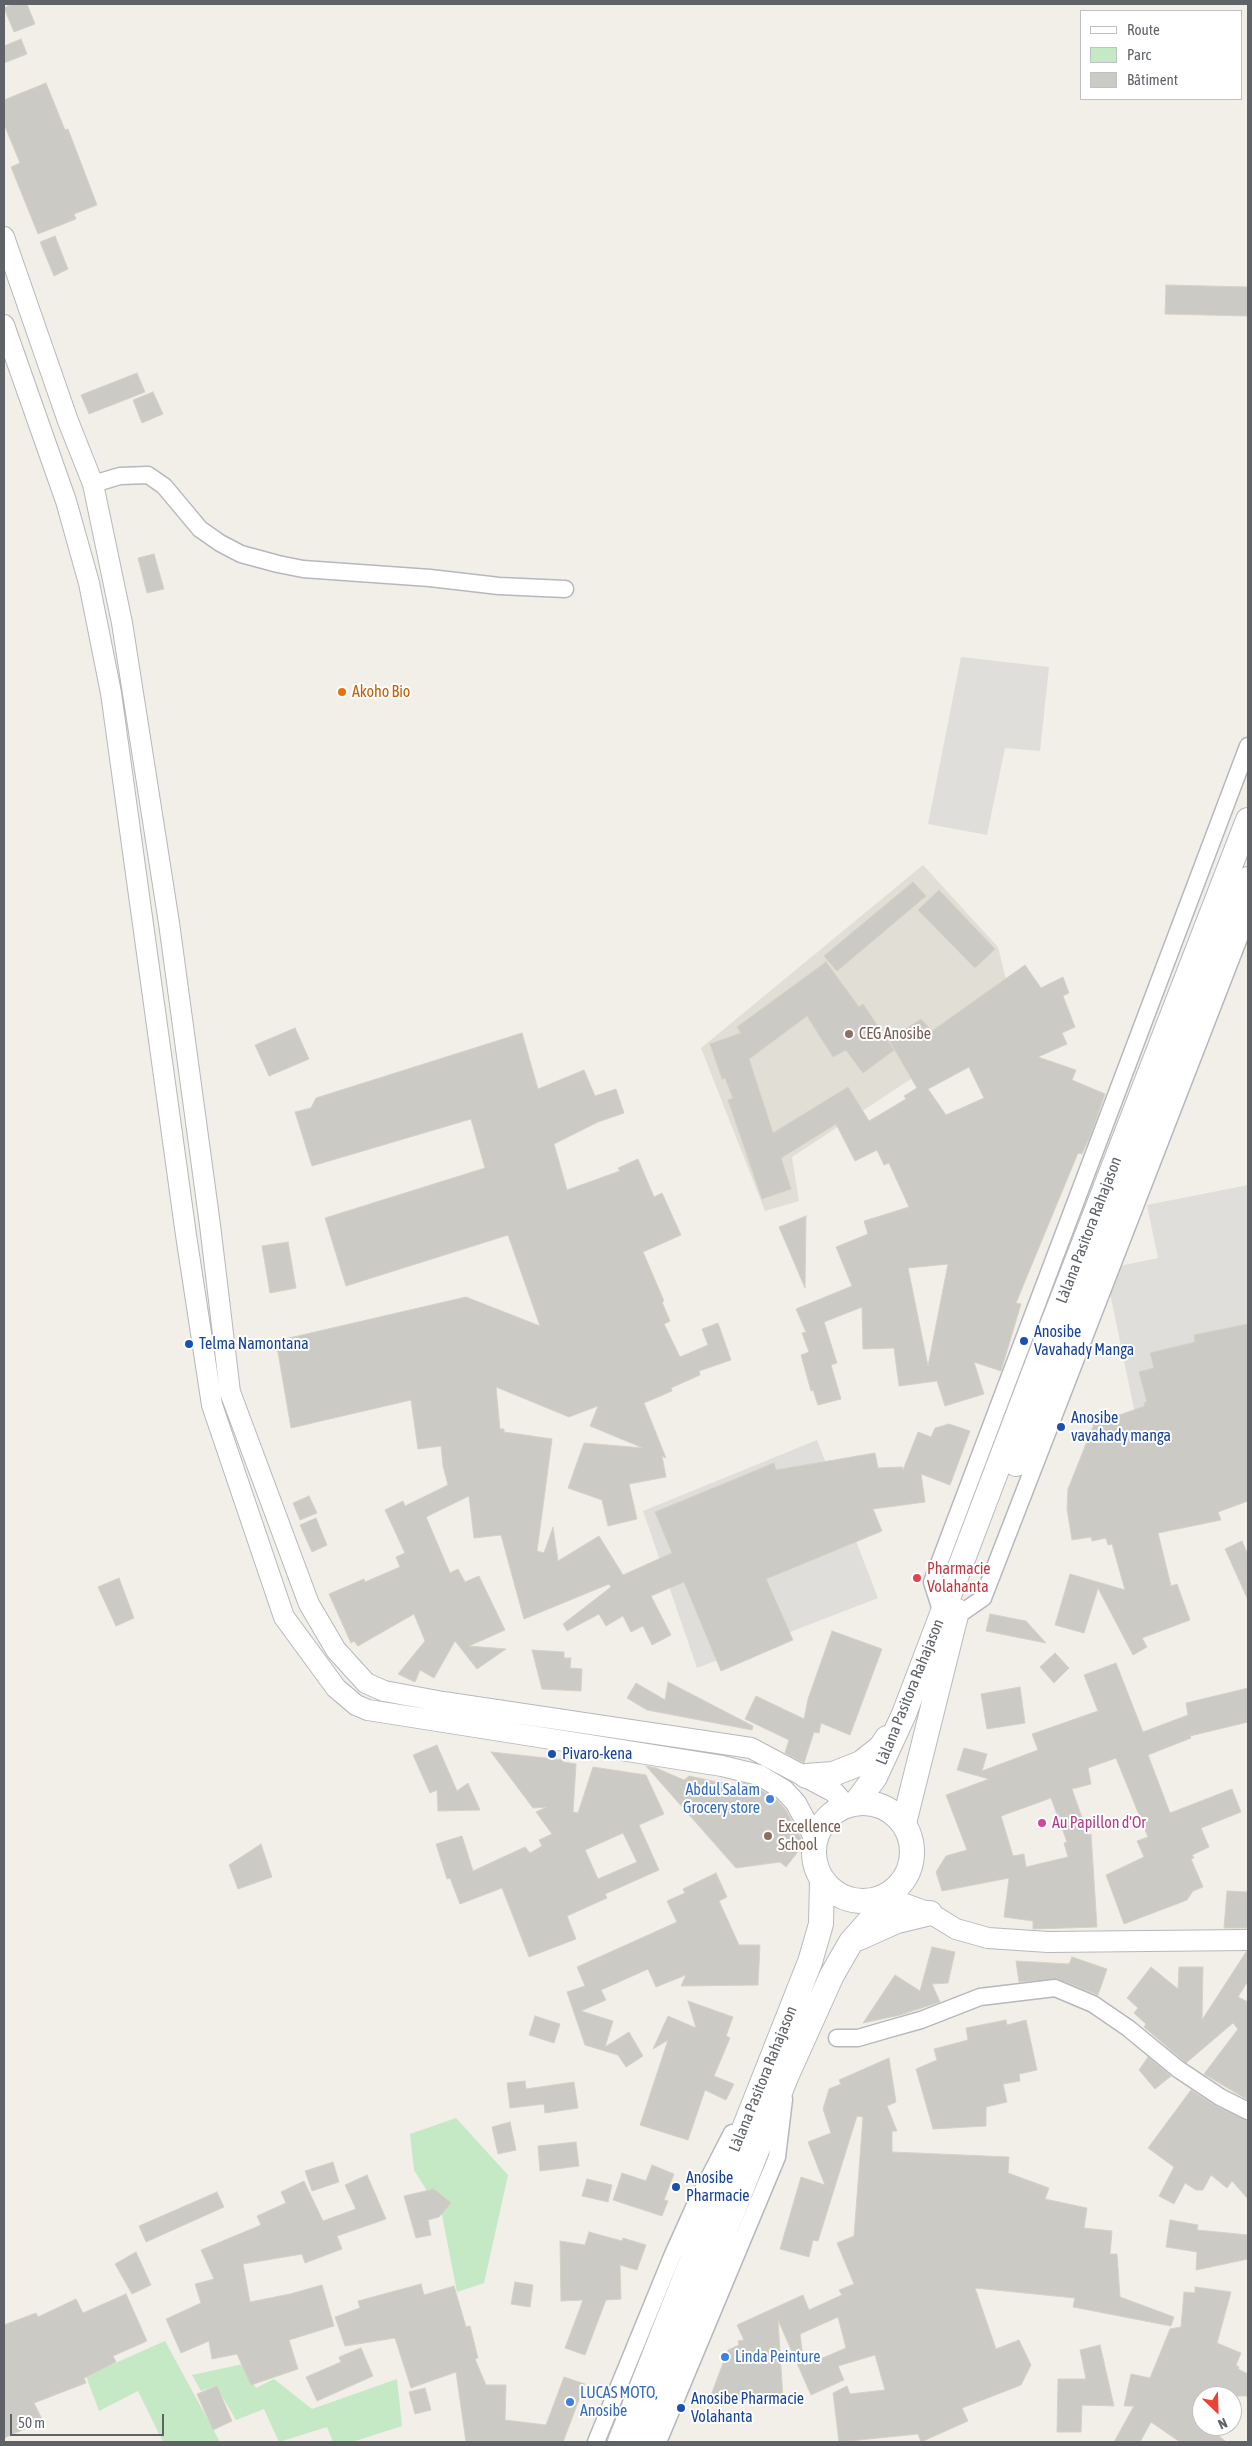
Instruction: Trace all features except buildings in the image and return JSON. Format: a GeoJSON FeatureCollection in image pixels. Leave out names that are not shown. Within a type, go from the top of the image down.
{"type":"FeatureCollection","features":[{"type":"Feature","properties":{"kind":"main road","name":"Làlana Pasitora Rahajason"},"geometry":{"type":"LineString","coordinates":[[904,1823],[948,1616],[1248,820]]}},
{"type":"Feature","properties":{"kind":"main road","name":"Làlana Pasitora Rahajason"},"geometry":{"type":"LineString","coordinates":[[851,1805],[875,1777],[948,1616],[1248,879]]}},
{"type":"Feature","properties":{"kind":"main road"},"geometry":{"type":"LineString","coordinates":[[806,1776],[833,1774],[861,1763],[881,1746],[904,1714]]}},
{"type":"Feature","properties":{"kind":"main road"},"geometry":{"type":"LineString","coordinates":[[873,1804],[890,1810],[904,1823],[911,1838],[913,1856],[909,1872],[900,1886],[886,1897],[870,1902],[854,1901],[830,1890],[822,1880],[814,1856],[815,1839],[822,1825],[832,1813],[851,1805],[873,1804]]}},
{"type":"Feature","properties":{"kind":"main road","name":"Làlana Pasitora Rahajason"},"geometry":{"type":"LineString","coordinates":[[641,2442],[776,2077],[822,1924],[822,1880]]}},
{"type":"Feature","properties":{"kind":"main road","name":"Làlana Pasitora Rahajason"},"geometry":{"type":"LineString","coordinates":[[620,2442],[709,2212],[776,2077],[832,1975],[851,1942],[874,1916],[886,1897]]}},
{"type":"Feature","properties":{"kind":"main road"},"geometry":{"type":"LineString","coordinates":[[851,1942],[897,1921],[930,1913]]}},
{"type":"Feature","properties":{"kind":"street"},"geometry":{"type":"LineString","coordinates":[[4,237],[68,421],[93,484],[122,623],[169,923],[210,1225],[230,1392],[309,1604],[336,1650],[366,1683],[384,1691],[434,1701],[751,1748],[806,1776],[834,1792],[851,1805]]}},
{"type":"Feature","properties":{"kind":"street"},"geometry":{"type":"LineString","coordinates":[[4,325],[66,501],[89,583],[111,694],[186,1235],[212,1405],[284,1617],[336,1688],[362,1707],[722,1766],[758,1775],[784,1790],[796,1803],[815,1839]]}},
{"type":"Feature","properties":{"kind":"street"},"geometry":{"type":"LineString","coordinates":[[93,484],[120,476],[148,475],[164,486],[200,529],[220,543],[241,554],[278,564],[303,569],[430,578],[499,586],[565,589]]}},
{"type":"Feature","properties":{"kind":"street"},"geometry":{"type":"LineString","coordinates":[[1248,746],[932,1582],[948,1616],[983,1598],[1248,916]]}},
{"type":"Feature","properties":{"kind":"street"},"geometry":{"type":"LineString","coordinates":[[886,1897],[930,1913],[956,1929],[988,1938],[1048,1942],[1248,1940]]}},
{"type":"Feature","properties":{"kind":"street"},"geometry":{"type":"LineString","coordinates":[[837,2038],[858,2038],[905,2025],[980,1997],[1055,1988],[1093,2004],[1128,2028],[1178,2069],[1220,2097],[1248,2111]]}},
{"type":"Feature","properties":{"kind":"street"},"geometry":{"type":"LineString","coordinates":[[596,2442],[696,2203],[742,2112],[776,2077]]}},
{"type":"Feature","properties":{"kind":"street"},"geometry":{"type":"LineString","coordinates":[[658,2442],[777,2157],[776,2077]]}},
{"type":"Feature","properties":{"kind":"shaded area"},"geometry":{"type":"Polygon","coordinates":[[[961,657],[1049,667],[1040,751],[1005,748],[987,835],[928,824],[961,657]]]}},
{"type":"Feature","properties":{"kind":"shaded area","name":"CEG Anosibe"},"geometry":{"type":"Polygon","coordinates":[[[923,865],[998,947],[1012,1003],[943,1058],[792,1157],[799,1201],[765,1211],[701,1048],[923,865]]]}},
{"type":"Feature","properties":{"kind":"shaded area"},"geometry":{"type":"Polygon","coordinates":[[[1248,1185],[1248,1411],[1140,1438],[1105,1269],[1158,1258],[1147,1205],[1248,1185]]]}},
{"type":"Feature","properties":{"kind":"shaded area"},"geometry":{"type":"Polygon","coordinates":[[[817,1440],[878,1598],[697,1668],[643,1511],[817,1440]]]}},
{"type":"Feature","properties":{"kind":"green space"},"geometry":{"type":"Polygon","coordinates":[[[456,2118],[508,2175],[484,2283],[457,2292],[442,2215],[414,2170],[410,2134],[456,2118]]]}},
{"type":"Feature","properties":{"kind":"green space"},"geometry":{"type":"Polygon","coordinates":[[[165,2341],[220,2442],[163,2442],[138,2391],[99,2411],[86,2376],[165,2341]]]}},
{"type":"Feature","properties":{"kind":"green space"},"geometry":{"type":"Polygon","coordinates":[[[243,2364],[256,2388],[274,2379],[312,2409],[397,2379],[402,2426],[352,2442],[333,2442],[327,2427],[279,2442],[264,2409],[236,2420],[216,2386],[201,2391],[192,2375],[243,2364]]]}},
{"type":"Feature","properties":{"kind":"place","name":"Akoho Bio"},"geometry":{"type":"Point","coordinates":[342,692]}},
{"type":"Feature","properties":{"kind":"place","name":"CEG Anosibe"},"geometry":{"type":"Point","coordinates":[849,1034]}},
{"type":"Feature","properties":{"kind":"place","name":"Anosibe Vavahady Manga"},"geometry":{"type":"Point","coordinates":[1024,1341]}},
{"type":"Feature","properties":{"kind":"place","name":"Telma Namontana"},"geometry":{"type":"Point","coordinates":[189,1344]}},
{"type":"Feature","properties":{"kind":"place","name":"Anosibe vavahady manga"},"geometry":{"type":"Point","coordinates":[1061,1427]}},
{"type":"Feature","properties":{"kind":"place","name":"Pharmacie Volahanta"},"geometry":{"type":"Point","coordinates":[917,1578]}},
{"type":"Feature","properties":{"kind":"place","name":"Pivaro-kena"},"geometry":{"type":"Point","coordinates":[552,1754]}},
{"type":"Feature","properties":{"kind":"place","name":"Abdul Salam Grocery store"},"geometry":{"type":"Point","coordinates":[770,1799]}},
{"type":"Feature","properties":{"kind":"place","name":"Au Papillon d'Or"},"geometry":{"type":"Point","coordinates":[1042,1823]}},
{"type":"Feature","properties":{"kind":"place","name":"Excellence School"},"geometry":{"type":"Point","coordinates":[768,1836]}},
{"type":"Feature","properties":{"kind":"place","name":"Anosibe Pharmacie"},"geometry":{"type":"Point","coordinates":[676,2187]}},
{"type":"Feature","properties":{"kind":"place","name":"Linda Peinture"},"geometry":{"type":"Point","coordinates":[725,2357]}},
{"type":"Feature","properties":{"kind":"place","name":"LUCAS MOTO, Anosibe"},"geometry":{"type":"Point","coordinates":[570,2402]}},
{"type":"Feature","properties":{"kind":"place","name":"Anosibe Pharmacie Volahanta"},"geometry":{"type":"Point","coordinates":[681,2408]}}]}
